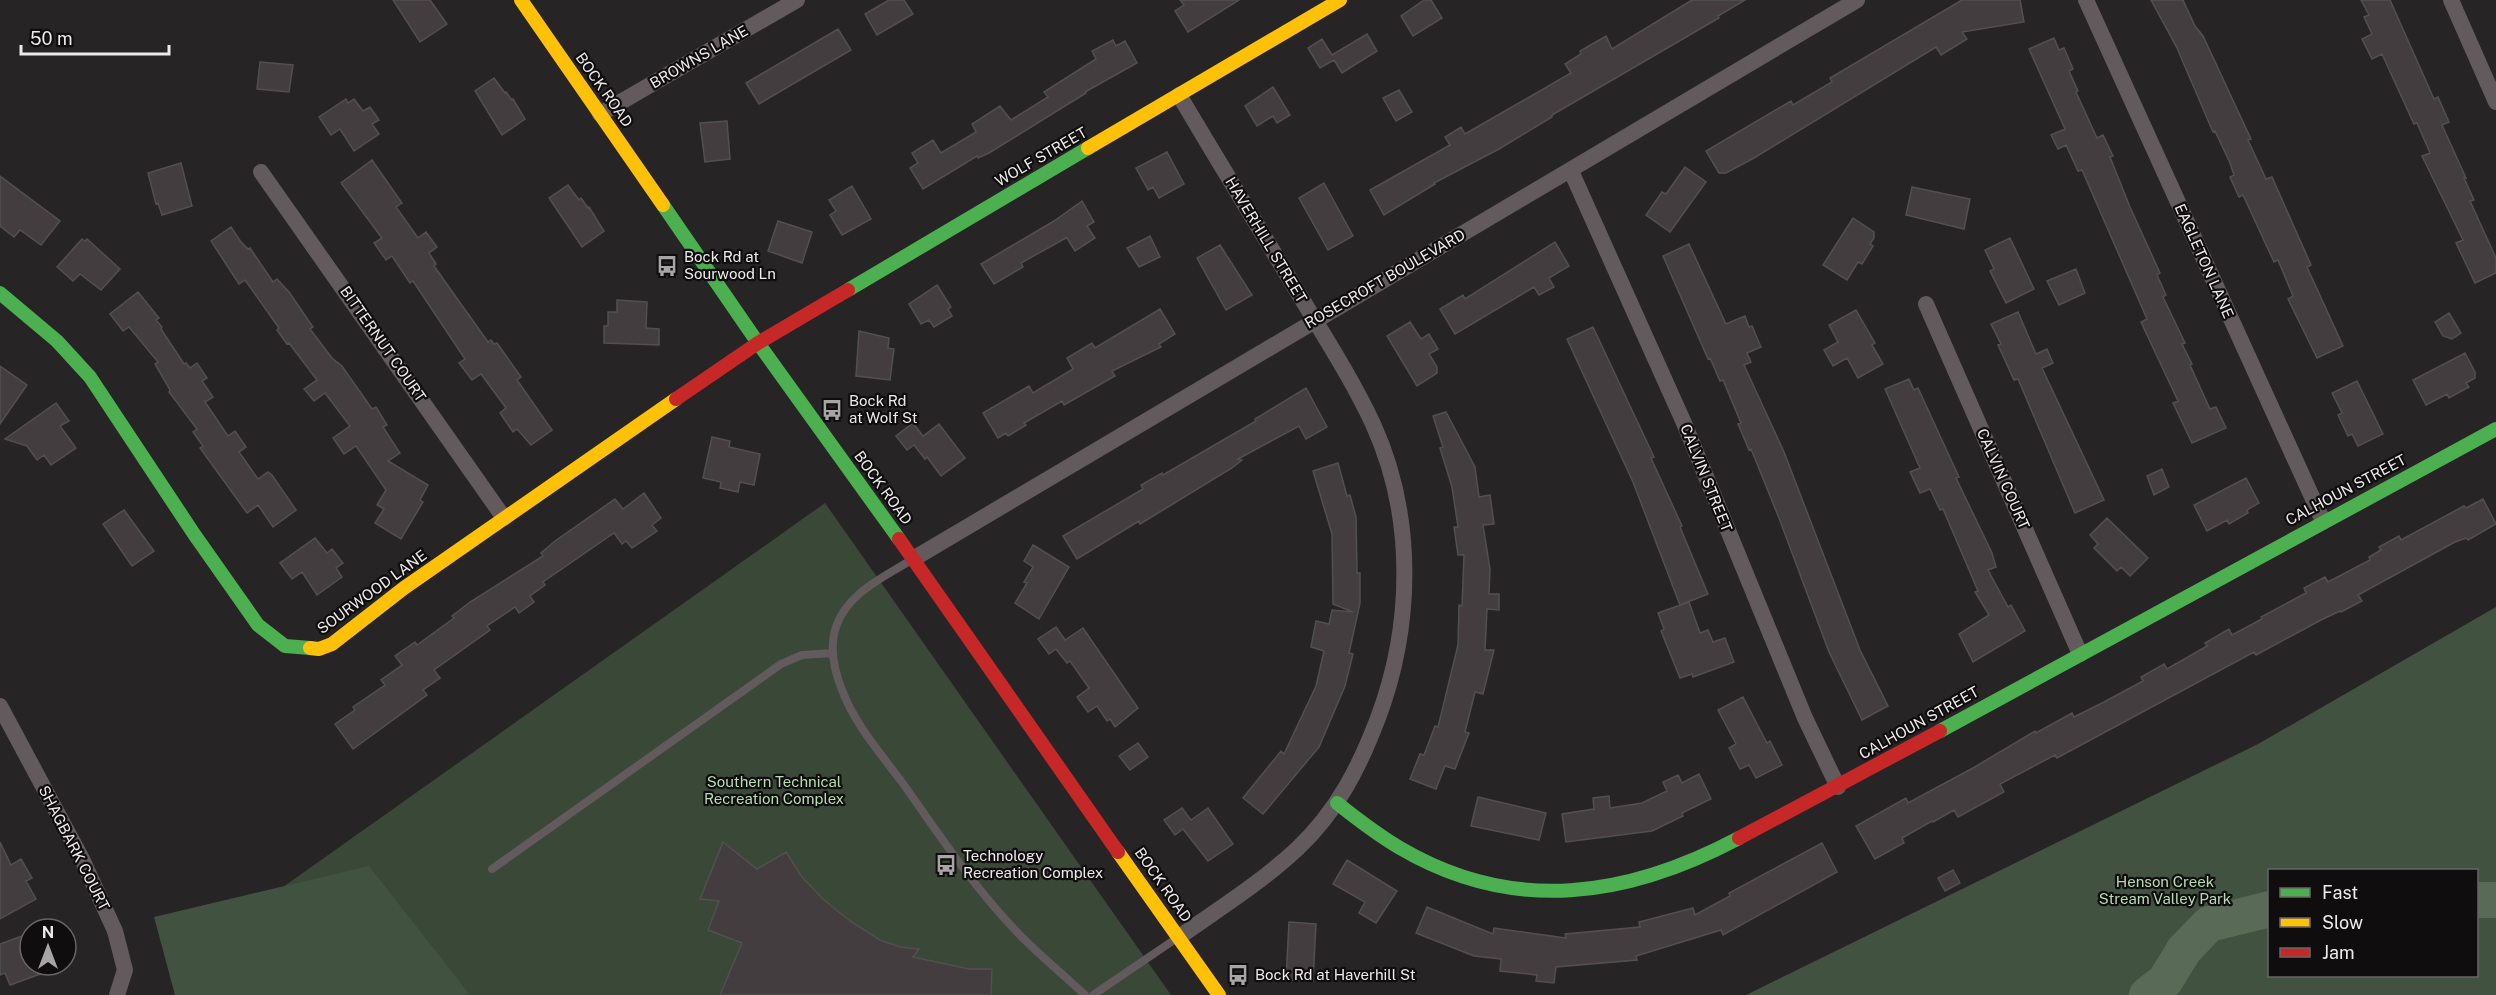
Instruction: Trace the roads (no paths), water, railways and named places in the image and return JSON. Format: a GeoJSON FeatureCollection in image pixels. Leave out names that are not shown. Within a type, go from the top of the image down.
{"type":"FeatureCollection","features":[{"type":"Feature","properties":{"kind":"street","name":"BOCK ROAD"},"geometry":{"type":"LineString","coordinates":[[521,0],[758,343],[913,559],[1219,995]]}},
{"type":"Feature","properties":{"kind":"street","name":"BROWNS LANE"},"geometry":{"type":"LineString","coordinates":[[600,114],[797,0]]}},
{"type":"Feature","properties":{"kind":"street","name":"WOLF STREET"},"geometry":{"type":"LineString","coordinates":[[758,343],[1340,0]]}},
{"type":"Feature","properties":{"kind":"street","name":"ROSECROFT BOULEVARD"},"geometry":{"type":"LineString","coordinates":[[913,559],[1857,0]]}},
{"type":"Feature","properties":{"kind":"street","name":"EAGLETON LANE"},"geometry":{"type":"LineString","coordinates":[[2086,0],[2322,521]]}},
{"type":"Feature","properties":{"kind":"street"},"geometry":{"type":"LineString","coordinates":[[2451,0],[2496,102]]}},
{"type":"Feature","properties":{"kind":"street","name":"HAVERHILL STREET"},"geometry":{"type":"LineString","coordinates":[[1179,95],[1365,409],[1383,450],[1397,502],[1405,594],[1402,624],[1389,689],[1367,745],[1337,803],[1300,846],[1268,875],[1179,937]]}},
{"type":"Feature","properties":{"kind":"street","name":"CALVIN STREET"},"geometry":{"type":"LineString","coordinates":[[1570,171],[1684,423],[1800,708],[1838,787]]}},
{"type":"Feature","properties":{"kind":"street","name":"BITTERNUT COURT"},"geometry":{"type":"LineString","coordinates":[[261,172],[504,518]]}},
{"type":"Feature","properties":{"kind":"street","name":"SOURWOOD LANE"},"geometry":{"type":"LineString","coordinates":[[0,293],[57,341],[90,377],[241,602],[267,633],[285,646],[320,649],[332,644],[404,588],[758,343]]}},
{"type":"Feature","properties":{"kind":"street","name":"CALVIN COURT"},"geometry":{"type":"LineString","coordinates":[[1926,304],[2080,654]]}},
{"type":"Feature","properties":{"kind":"street","name":"CALHOUN STREET"},"geometry":{"type":"LineString","coordinates":[[1337,803],[1404,851],[1460,874],[1513,888],[1590,890],[1678,869],[1838,787],[2322,521],[2496,429]]}},
{"type":"Feature","properties":{"kind":"street","name":"SHAGBARK COURT"},"geometry":{"type":"LineString","coordinates":[[0,706],[82,859],[115,931],[125,970],[117,995]]}},
{"type":"Feature","properties":{"kind":"lane"},"geometry":{"type":"LineString","coordinates":[[913,559],[867,587],[845,609],[836,628],[833,652],[835,670],[843,692],[859,723],[979,889],[1018,934],[1085,995]]}},
{"type":"Feature","properties":{"kind":"lane"},"geometry":{"type":"LineString","coordinates":[[492,868],[781,664],[802,656],[833,652]]}},
{"type":"Feature","properties":{"kind":"lane"},"geometry":{"type":"LineString","coordinates":[[1093,995],[1179,937]]}},
{"type":"Feature","properties":{"kind":"waterway"},"geometry":{"type":"LineString","coordinates":[[2478,900],[2496,900]]}},
{"type":"Feature","properties":{"kind":"waterway"},"geometry":{"type":"LineString","coordinates":[[2147,995],[2165,981],[2184,950],[2209,924],[2268,909]]}},
{"type":"Feature","properties":{"kind":"place","name":"Bock Rd at Sourwood Ln"},"geometry":{"type":"Point","coordinates":[667,266]}},
{"type":"Feature","properties":{"kind":"place","name":"Bock Rd at Wolf St"},"geometry":{"type":"Point","coordinates":[832,410]}},
{"type":"Feature","properties":{"kind":"place","name":"Technology Recreation Complex"},"geometry":{"type":"Point","coordinates":[946,865]}},
{"type":"Feature","properties":{"kind":"place","name":"Bock Rd at Haverhill St"},"geometry":{"type":"Point","coordinates":[1238,975]}},
{"type":"Feature","properties":{"kind":"park label","name":"Southern Technical Recreation Complex"},"geometry":{"type":"Point","coordinates":[774,790]}},
{"type":"Feature","properties":{"kind":"park label","name":"Henson Creek Stream Valley Park"},"geometry":{"type":"Point","coordinates":[2165,890]}}]}
